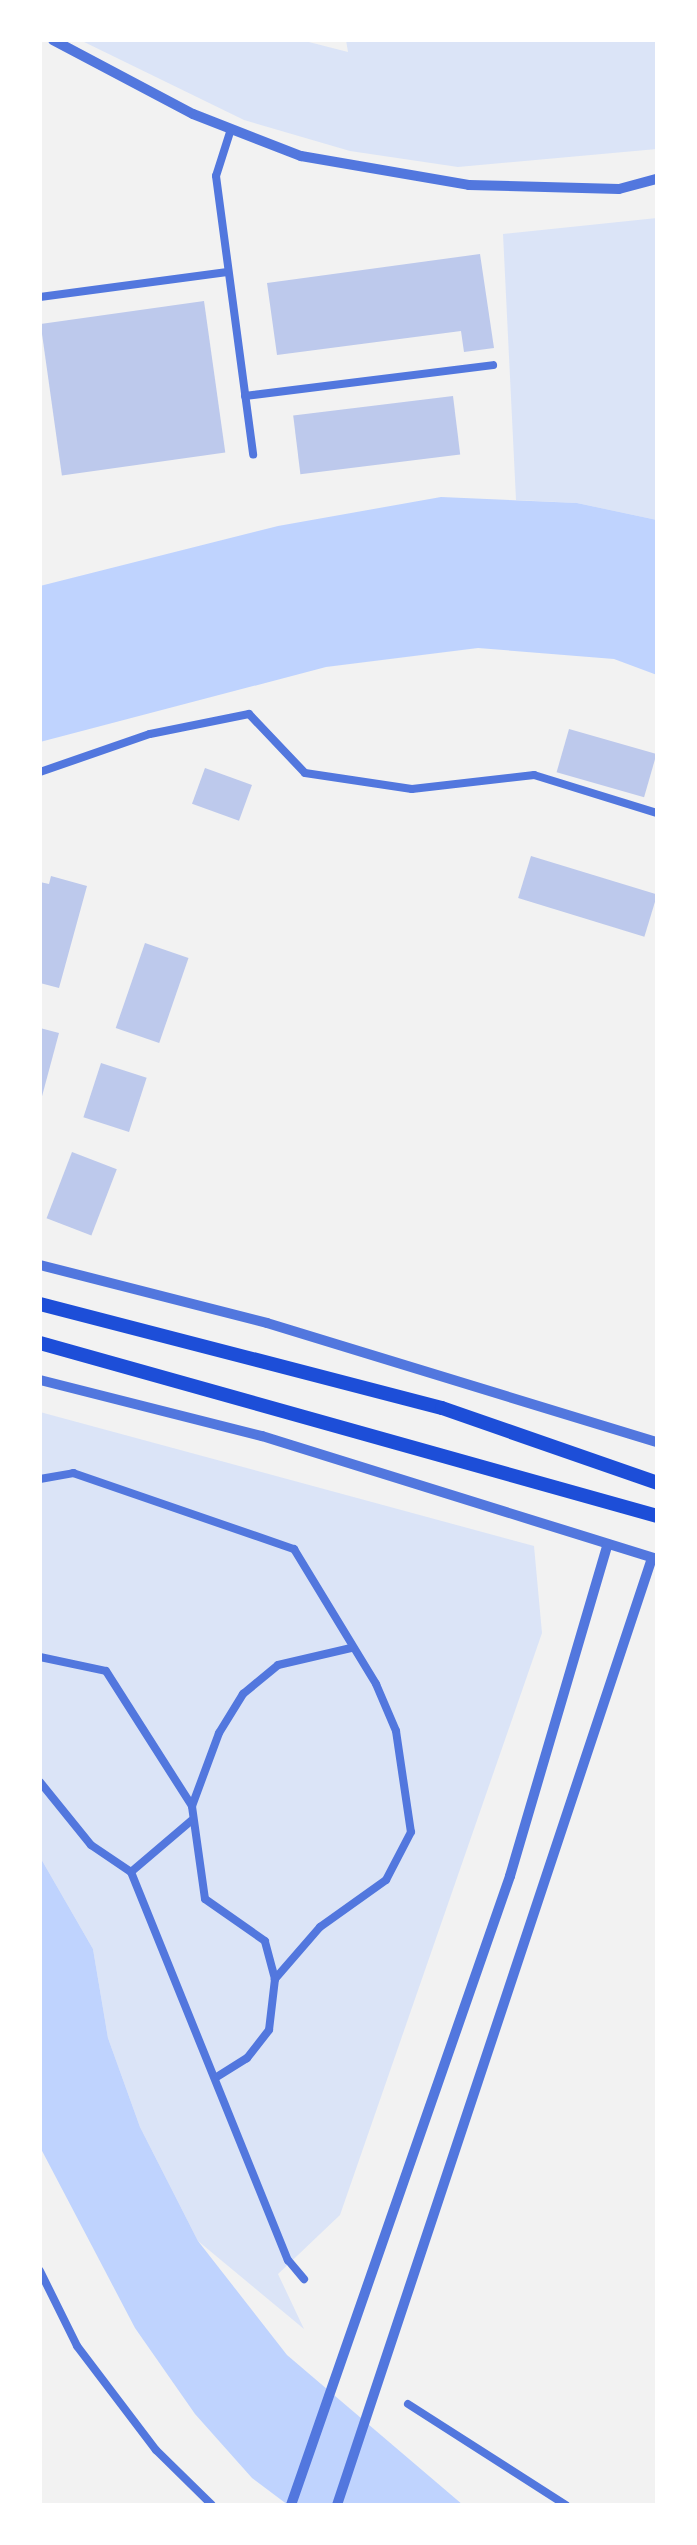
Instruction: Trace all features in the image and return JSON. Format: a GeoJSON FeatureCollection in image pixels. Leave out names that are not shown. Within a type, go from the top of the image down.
{"type":"FeatureCollection","features":[{"type":"Feature","properties":{"kind":"main road"},"geometry":{"type":"LineString","coordinates":[[40,1304],[442,1408],[657,1483]]}},
{"type":"Feature","properties":{"kind":"main road"},"geometry":{"type":"LineString","coordinates":[[40,1343],[657,1516]]}},
{"type":"Feature","properties":{"kind":"street"},"geometry":{"type":"LineString","coordinates":[[53,40],[231,129],[301,156],[469,185],[619,189],[657,179]]}},
{"type":"Feature","properties":{"kind":"street"},"geometry":{"type":"LineString","coordinates":[[231,129],[216,176],[253,455]]}},
{"type":"Feature","properties":{"kind":"street"},"geometry":{"type":"LineString","coordinates":[[40,297],[227,272]]}},
{"type":"Feature","properties":{"kind":"street"},"geometry":{"type":"LineString","coordinates":[[245,396],[493,365]]}},
{"type":"Feature","properties":{"kind":"street"},"geometry":{"type":"LineString","coordinates":[[40,772],[150,734],[249,714],[305,773],[412,789],[534,775],[657,813]]}},
{"type":"Feature","properties":{"kind":"street"},"geometry":{"type":"LineString","coordinates":[[40,1265],[267,1323],[657,1442]]}},
{"type":"Feature","properties":{"kind":"street"},"geometry":{"type":"LineString","coordinates":[[40,1380],[262,1436],[654,1559],[375,2400],[337,2505]]}},
{"type":"Feature","properties":{"kind":"street"},"geometry":{"type":"LineString","coordinates":[[40,1479],[73,1473],[294,1549],[396,1731],[411,1832],[386,1880],[320,1927],[275,1979]]}},
{"type":"Feature","properties":{"kind":"street"},"geometry":{"type":"LineString","coordinates":[[291,2505],[334,2391],[510,1876],[608,1544]]}},
{"type":"Feature","properties":{"kind":"street"},"geometry":{"type":"LineString","coordinates":[[217,2077],[269,2030],[275,1979],[265,1941],[205,1899],[191,1821],[192,1806],[219,1733],[243,1694],[278,1665],[351,1648]]}},
{"type":"Feature","properties":{"kind":"street"},"geometry":{"type":"LineString","coordinates":[[40,1657],[106,1671],[192,1806]]}},
{"type":"Feature","properties":{"kind":"street"},"geometry":{"type":"LineString","coordinates":[[40,1782],[91,1845],[131,1872],[217,2077],[288,2260],[304,2279]]}},
{"type":"Feature","properties":{"kind":"street"},"geometry":{"type":"LineString","coordinates":[[131,1872],[191,1821]]}},
{"type":"Feature","properties":{"kind":"street"},"geometry":{"type":"LineString","coordinates":[[40,2271],[77,2346],[156,2450],[212,2505]]}},
{"type":"Feature","properties":{"kind":"street"},"geometry":{"type":"LineString","coordinates":[[408,2404],[566,2505]]}},
{"type":"Feature","properties":{"kind":"shaded area"},"geometry":{"type":"Polygon","coordinates":[[[80,40],[301,40],[348,52],[346,40],[657,40],[657,149],[458,167],[350,151],[244,120],[80,40]]]}},
{"type":"Feature","properties":{"kind":"shaded area"},"geometry":{"type":"Polygon","coordinates":[[[657,218],[657,520],[577,503],[516,500],[503,234],[657,218]]]}},
{"type":"Feature","properties":{"kind":"shaded area"},"geometry":{"type":"Polygon","coordinates":[[[40,1412],[534,1546],[542,1633],[340,2215],[278,2274],[304,2329],[198,2241],[140,2127],[108,2038],[93,1949],[40,1857],[40,1412]]]}},
{"type":"Feature","properties":{"kind":"water"},"geometry":{"type":"Polygon","coordinates":[[[441,497],[577,503],[657,520],[657,675],[614,659],[478,648],[326,667],[40,742],[40,586],[278,526],[441,497]]]}},
{"type":"Feature","properties":{"kind":"water"},"geometry":{"type":"Polygon","coordinates":[[[40,1857],[93,1949],[108,2038],[140,2127],[198,2241],[287,2355],[463,2505],[288,2505],[252,2478],[195,2414],[135,2328],[40,2147],[40,1857]]]}},
{"type":"Feature","properties":{"kind":"building"},"geometry":{"type":"Polygon","coordinates":[[[480,254],[494,348],[464,352],[461,331],[277,355],[267,283],[480,254]]]}},
{"type":"Feature","properties":{"kind":"building"},"geometry":{"type":"Polygon","coordinates":[[[204,301],[225,453],[62,475],[41,324],[204,301]]]}},
{"type":"Feature","properties":{"kind":"building"},"geometry":{"type":"Polygon","coordinates":[[[453,396],[460,455],[300,474],[293,416],[453,396]]]}},
{"type":"Feature","properties":{"kind":"building"},"geometry":{"type":"Polygon","coordinates":[[[569,729],[656,754],[644,797],[557,772],[569,729]]]}},
{"type":"Feature","properties":{"kind":"building"},"geometry":{"type":"Polygon","coordinates":[[[205,768],[252,785],[239,821],[192,804],[205,768]]]}},
{"type":"Feature","properties":{"kind":"building"},"geometry":{"type":"Polygon","coordinates":[[[531,856],[657,895],[644,937],[518,898],[531,856]]]}},
{"type":"Feature","properties":{"kind":"building"},"geometry":{"type":"Polygon","coordinates":[[[51,876],[87,886],[59,988],[40,983],[40,882],[49,884],[51,876]]]}},
{"type":"Feature","properties":{"kind":"building"},"geometry":{"type":"Polygon","coordinates":[[[145,943],[188,958],[159,1043],[116,1028],[145,943]]]}},
{"type":"Feature","properties":{"kind":"building"},"geometry":{"type":"Polygon","coordinates":[[[40,1028],[59,1033],[41,1100],[40,1100],[40,1028]]]}},
{"type":"Feature","properties":{"kind":"building"},"geometry":{"type":"Polygon","coordinates":[[[101,1063],[147,1078],[129,1132],[83,1117],[101,1063]]]}},
{"type":"Feature","properties":{"kind":"building"},"geometry":{"type":"Polygon","coordinates":[[[72,1152],[117,1169],[91,1235],[47,1218],[72,1152]]]}}]}
